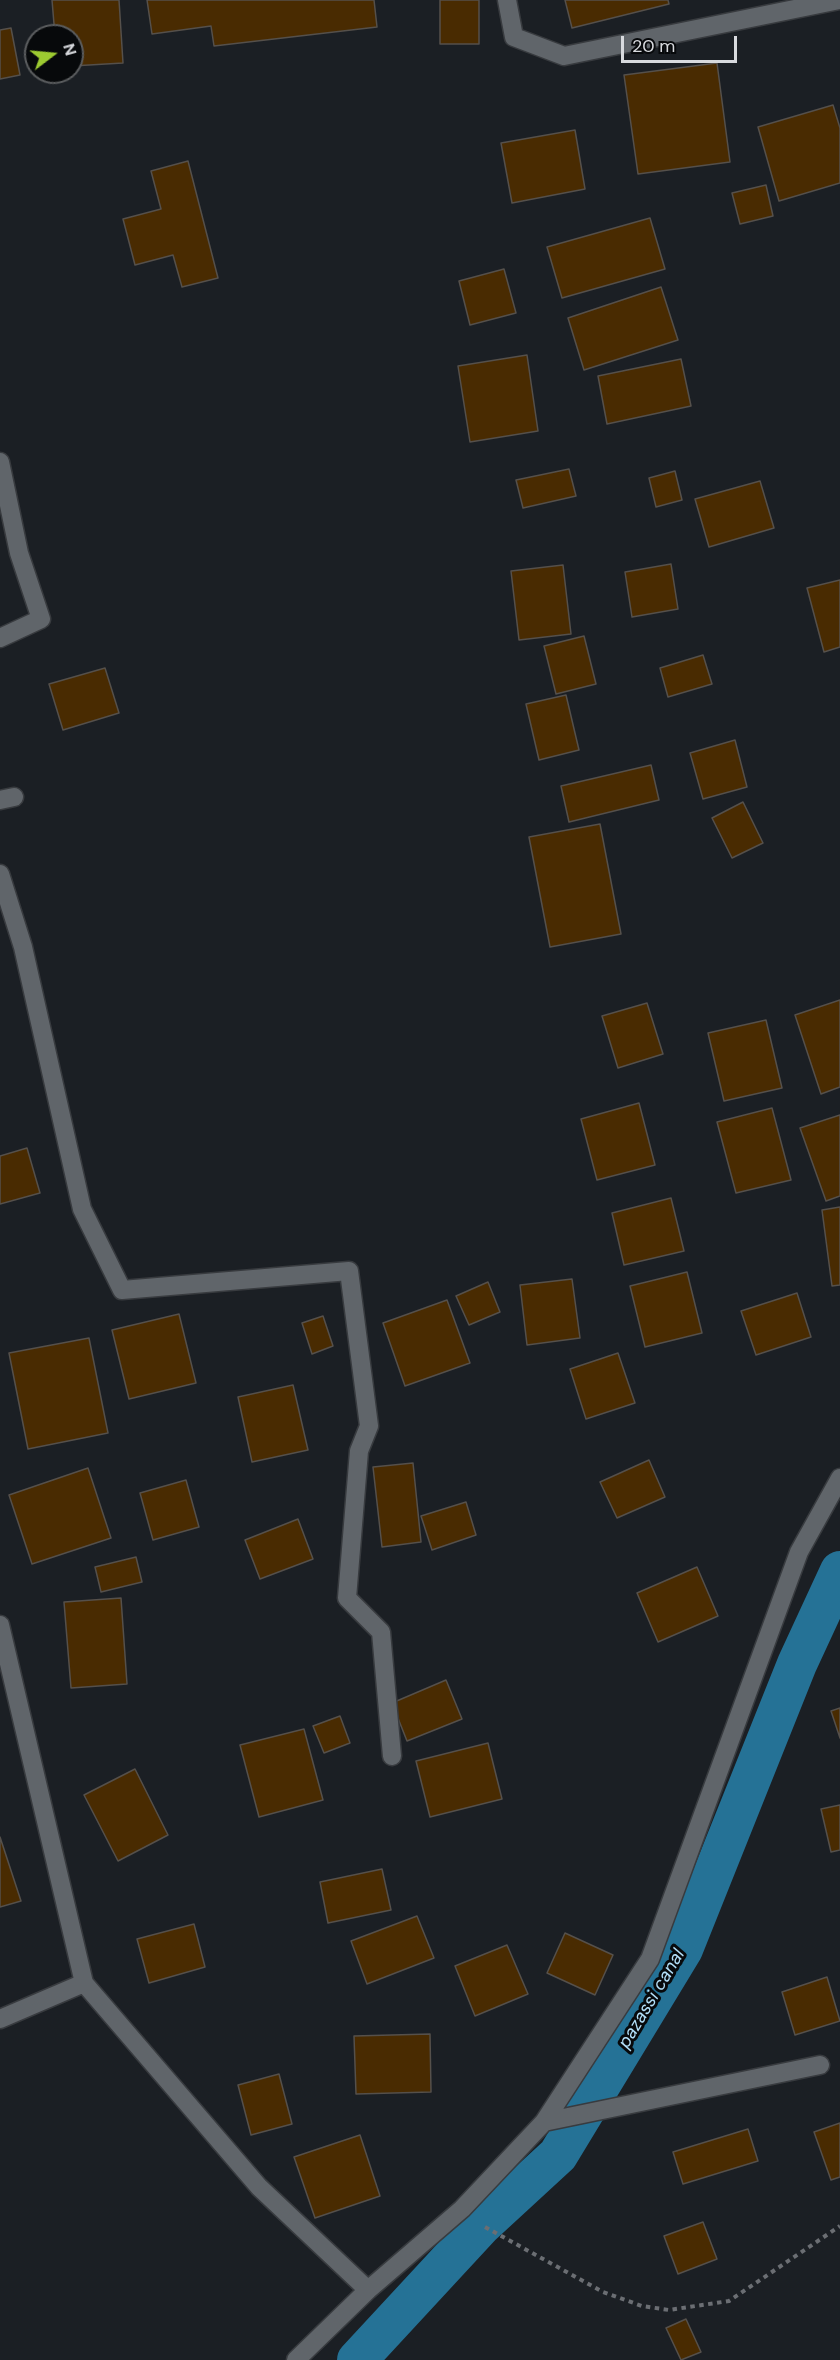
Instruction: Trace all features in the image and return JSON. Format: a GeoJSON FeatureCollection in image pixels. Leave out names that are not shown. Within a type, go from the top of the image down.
{"type":"FeatureCollection","features":[{"type":"Feature","properties":{"kind":"street"},"geometry":{"type":"LineString","coordinates":[[507,0],[514,37],[564,56],[839,0]]}},
{"type":"Feature","properties":{"kind":"street"},"geometry":{"type":"LineString","coordinates":[[0,462],[19,553],[41,619],[0,638]]}},
{"type":"Feature","properties":{"kind":"street"},"geometry":{"type":"LineString","coordinates":[[0,874],[23,947],[82,1209],[122,1290],[349,1271],[369,1426],[359,1452],[347,1598],[381,1632],[392,1756]]}},
{"type":"Feature","properties":{"kind":"street"},"geometry":{"type":"LineString","coordinates":[[296,2360],[368,2290],[462,2209],[544,2122],[650,1959],[799,1552],[840,1478]]}},
{"type":"Feature","properties":{"kind":"street"},"geometry":{"type":"LineString","coordinates":[[0,1625],[84,1983],[259,2187],[368,2290]]}},
{"type":"Feature","properties":{"kind":"street"},"geometry":{"type":"LineString","coordinates":[[0,2019],[84,1983]]}},
{"type":"Feature","properties":{"kind":"street"},"geometry":{"type":"LineString","coordinates":[[544,2122],[820,2065]]}},
{"type":"Feature","properties":{"kind":"path"},"geometry":{"type":"LineString","coordinates":[[462,2209],[482,2225],[603,2292],[642,2306],[669,2310],[729,2301],[840,2226]]}},
{"type":"Feature","properties":{"kind":"building"},"geometry":{"type":"Polygon","coordinates":[[[52,0],[119,0],[123,63],[84,65],[84,24],[54,24],[52,0]]]}},
{"type":"Feature","properties":{"kind":"building"},"geometry":{"type":"Polygon","coordinates":[[[147,0],[374,0],[377,27],[214,46],[211,26],[152,34],[147,0]]]}},
{"type":"Feature","properties":{"kind":"building"},"geometry":{"type":"Polygon","coordinates":[[[440,0],[479,0],[479,44],[440,44],[440,0]]]}},
{"type":"Feature","properties":{"kind":"building"},"geometry":{"type":"Polygon","coordinates":[[[565,0],[668,0],[669,4],[572,28],[565,0]]]}},
{"type":"Feature","properties":{"kind":"building"},"geometry":{"type":"Polygon","coordinates":[[[11,28],[20,75],[0,79],[0,30],[11,28]]]}},
{"type":"Feature","properties":{"kind":"building"},"geometry":{"type":"Polygon","coordinates":[[[717,63],[730,162],[638,174],[624,75],[717,63]]]}},
{"type":"Feature","properties":{"kind":"building"},"geometry":{"type":"Polygon","coordinates":[[[833,105],[840,128],[840,183],[779,201],[758,127],[833,105]]]}},
{"type":"Feature","properties":{"kind":"building"},"geometry":{"type":"Polygon","coordinates":[[[575,130],[585,189],[512,203],[501,143],[575,130]]]}},
{"type":"Feature","properties":{"kind":"building"},"geometry":{"type":"Polygon","coordinates":[[[188,161],[218,278],[182,287],[173,255],[135,265],[123,219],[161,209],[151,171],[188,161]]]}},
{"type":"Feature","properties":{"kind":"building"},"geometry":{"type":"Polygon","coordinates":[[[766,185],[773,216],[740,224],[732,193],[766,185]]]}},
{"type":"Feature","properties":{"kind":"building"},"geometry":{"type":"Polygon","coordinates":[[[650,218],[665,269],[562,298],[547,247],[650,218]]]}},
{"type":"Feature","properties":{"kind":"building"},"geometry":{"type":"Polygon","coordinates":[[[504,269],[516,313],[470,325],[459,281],[504,269]]]}},
{"type":"Feature","properties":{"kind":"building"},"geometry":{"type":"Polygon","coordinates":[[[661,287],[678,340],[584,370],[568,318],[661,287]]]}},
{"type":"Feature","properties":{"kind":"building"},"geometry":{"type":"Polygon","coordinates":[[[527,355],[538,431],[470,442],[458,366],[527,355]]]}},
{"type":"Feature","properties":{"kind":"building"},"geometry":{"type":"Polygon","coordinates":[[[681,359],[691,406],[607,424],[598,376],[681,359]]]}},
{"type":"Feature","properties":{"kind":"building"},"geometry":{"type":"Polygon","coordinates":[[[569,469],[576,496],[523,508],[516,480],[569,469]]]}},
{"type":"Feature","properties":{"kind":"building"},"geometry":{"type":"Polygon","coordinates":[[[675,471],[682,500],[656,507],[649,478],[675,471]]]}},
{"type":"Feature","properties":{"kind":"building"},"geometry":{"type":"Polygon","coordinates":[[[760,481],[774,528],[709,547],[695,499],[760,481]]]}},
{"type":"Feature","properties":{"kind":"building"},"geometry":{"type":"Polygon","coordinates":[[[671,564],[678,609],[632,617],[625,572],[671,564]]]}},
{"type":"Feature","properties":{"kind":"building"},"geometry":{"type":"Polygon","coordinates":[[[563,565],[571,634],[519,640],[511,571],[563,565]]]}},
{"type":"Feature","properties":{"kind":"building"},"geometry":{"type":"Polygon","coordinates":[[[840,580],[840,647],[824,652],[807,588],[840,580]]]}},
{"type":"Feature","properties":{"kind":"building"},"geometry":{"type":"Polygon","coordinates":[[[584,636],[596,684],[556,694],[544,646],[584,636]]]}},
{"type":"Feature","properties":{"kind":"building"},"geometry":{"type":"Polygon","coordinates":[[[703,655],[712,684],[668,697],[660,668],[703,655]]]}},
{"type":"Feature","properties":{"kind":"building"},"geometry":{"type":"Polygon","coordinates":[[[105,668],[119,713],[63,730],[49,684],[105,668]]]}},
{"type":"Feature","properties":{"kind":"building"},"geometry":{"type":"Polygon","coordinates":[[[566,695],[579,750],[539,760],[526,704],[566,695]]]}},
{"type":"Feature","properties":{"kind":"building"},"geometry":{"type":"Polygon","coordinates":[[[735,740],[747,787],[703,799],[690,753],[735,740]]]}},
{"type":"Feature","properties":{"kind":"building"},"geometry":{"type":"Polygon","coordinates":[[[651,765],[659,800],[569,822],[561,786],[651,765]]]}},
{"type":"Feature","properties":{"kind":"building"},"geometry":{"type":"Polygon","coordinates":[[[743,802],[763,843],[732,858],[712,818],[743,802]]]}},
{"type":"Feature","properties":{"kind":"building"},"geometry":{"type":"Polygon","coordinates":[[[600,824],[621,934],[550,947],[529,837],[600,824]]]}},
{"type":"Feature","properties":{"kind":"building"},"geometry":{"type":"Polygon","coordinates":[[[840,1000],[840,1087],[821,1094],[795,1015],[840,1000]]]}},
{"type":"Feature","properties":{"kind":"building"},"geometry":{"type":"Polygon","coordinates":[[[647,1003],[663,1054],[618,1068],[602,1016],[647,1003]]]}},
{"type":"Feature","properties":{"kind":"building"},"geometry":{"type":"Polygon","coordinates":[[[766,1020],[782,1088],[724,1101],[708,1033],[766,1020]]]}},
{"type":"Feature","properties":{"kind":"building"},"geometry":{"type":"Polygon","coordinates":[[[639,1103],[655,1165],[597,1180],[581,1119],[639,1103]]]}},
{"type":"Feature","properties":{"kind":"building"},"geometry":{"type":"Polygon","coordinates":[[[772,1108],[791,1180],[736,1193],[717,1122],[772,1108]]]}},
{"type":"Feature","properties":{"kind":"building"},"geometry":{"type":"Polygon","coordinates":[[[840,1115],[840,1196],[826,1201],[800,1128],[840,1115]]]}},
{"type":"Feature","properties":{"kind":"building"},"geometry":{"type":"Polygon","coordinates":[[[27,1148],[40,1193],[0,1204],[0,1156],[27,1148]]]}},
{"type":"Feature","properties":{"kind":"building"},"geometry":{"type":"Polygon","coordinates":[[[671,1198],[684,1251],[624,1265],[612,1213],[671,1198]]]}},
{"type":"Feature","properties":{"kind":"building"},"geometry":{"type":"Polygon","coordinates":[[[840,1207],[840,1285],[832,1286],[822,1210],[840,1207]]]}},
{"type":"Feature","properties":{"kind":"building"},"geometry":{"type":"Polygon","coordinates":[[[687,1272],[702,1333],[645,1347],[630,1286],[687,1272]]]}},
{"type":"Feature","properties":{"kind":"building"},"geometry":{"type":"Polygon","coordinates":[[[572,1279],[580,1338],[527,1345],[520,1285],[572,1279]]]}},
{"type":"Feature","properties":{"kind":"building"},"geometry":{"type":"Polygon","coordinates":[[[488,1282],[500,1312],[469,1325],[456,1296],[488,1282]]]}},
{"type":"Feature","properties":{"kind":"building"},"geometry":{"type":"Polygon","coordinates":[[[797,1293],[811,1337],[756,1355],[741,1311],[797,1293]]]}},
{"type":"Feature","properties":{"kind":"building"},"geometry":{"type":"Polygon","coordinates":[[[447,1300],[470,1363],[405,1386],[383,1323],[447,1300]]]}},
{"type":"Feature","properties":{"kind":"building"},"geometry":{"type":"Polygon","coordinates":[[[179,1314],[196,1383],[129,1399],[112,1330],[179,1314]]]}},
{"type":"Feature","properties":{"kind":"building"},"geometry":{"type":"Polygon","coordinates":[[[323,1316],[333,1346],[312,1354],[302,1323],[323,1316]]]}},
{"type":"Feature","properties":{"kind":"building"},"geometry":{"type":"Polygon","coordinates":[[[89,1338],[108,1433],[28,1449],[9,1353],[89,1338]]]}},
{"type":"Feature","properties":{"kind":"building"},"geometry":{"type":"Polygon","coordinates":[[[618,1353],[635,1403],[586,1419],[570,1369],[618,1353]]]}},
{"type":"Feature","properties":{"kind":"building"},"geometry":{"type":"Polygon","coordinates":[[[293,1385],[308,1450],[252,1462],[238,1397],[293,1385]]]}},
{"type":"Feature","properties":{"kind":"building"},"geometry":{"type":"Polygon","coordinates":[[[649,1460],[665,1497],[617,1518],[600,1482],[649,1460]]]}},
{"type":"Feature","properties":{"kind":"building"},"geometry":{"type":"Polygon","coordinates":[[[413,1463],[421,1542],[382,1547],[373,1467],[413,1463]]]}},
{"type":"Feature","properties":{"kind":"building"},"geometry":{"type":"Polygon","coordinates":[[[88,1468],[111,1538],[32,1564],[9,1495],[88,1468]]]}},
{"type":"Feature","properties":{"kind":"building"},"geometry":{"type":"Polygon","coordinates":[[[186,1480],[199,1527],[153,1540],[140,1493],[186,1480]]]}},
{"type":"Feature","properties":{"kind":"building"},"geometry":{"type":"Polygon","coordinates":[[[466,1502],[476,1535],[432,1550],[421,1516],[466,1502]]]}},
{"type":"Feature","properties":{"kind":"building"},"geometry":{"type":"Polygon","coordinates":[[[298,1519],[313,1559],[260,1579],[245,1540],[298,1519]]]}},
{"type":"Feature","properties":{"kind":"building"},"geometry":{"type":"Polygon","coordinates":[[[136,1557],[142,1582],[101,1592],[95,1567],[136,1557]]]}},
{"type":"Feature","properties":{"kind":"building"},"geometry":{"type":"Polygon","coordinates":[[[697,1567],[718,1616],[658,1642],[637,1593],[697,1567]]]}},
{"type":"Feature","properties":{"kind":"building"},"geometry":{"type":"Polygon","coordinates":[[[121,1598],[127,1684],[71,1688],[64,1602],[121,1598]]]}},
{"type":"Feature","properties":{"kind":"building"},"geometry":{"type":"Polygon","coordinates":[[[446,1680],[462,1719],[407,1741],[392,1703],[446,1680]]]}},
{"type":"Feature","properties":{"kind":"building"},"geometry":{"type":"Polygon","coordinates":[[[840,1708],[840,1738],[831,1711],[840,1708]]]}},
{"type":"Feature","properties":{"kind":"building"},"geometry":{"type":"Polygon","coordinates":[[[340,1716],[350,1743],[324,1753],[313,1726],[340,1716]]]}},
{"type":"Feature","properties":{"kind":"building"},"geometry":{"type":"Polygon","coordinates":[[[304,1729],[323,1800],[259,1817],[240,1745],[304,1729]]]}},
{"type":"Feature","properties":{"kind":"building"},"geometry":{"type":"Polygon","coordinates":[[[488,1743],[502,1799],[430,1817],[416,1761],[488,1743]]]}},
{"type":"Feature","properties":{"kind":"building"},"geometry":{"type":"Polygon","coordinates":[[[135,1769],[168,1835],[118,1861],[84,1795],[135,1769]]]}},
{"type":"Feature","properties":{"kind":"building"},"geometry":{"type":"Polygon","coordinates":[[[840,1805],[840,1850],[831,1852],[821,1809],[840,1805]]]}},
{"type":"Feature","properties":{"kind":"building"},"geometry":{"type":"Polygon","coordinates":[[[0,1837],[21,1901],[0,1907],[0,1837]]]}},
{"type":"Feature","properties":{"kind":"building"},"geometry":{"type":"Polygon","coordinates":[[[382,1869],[391,1910],[328,1923],[320,1882],[382,1869]]]}},
{"type":"Feature","properties":{"kind":"building"},"geometry":{"type":"Polygon","coordinates":[[[417,1916],[434,1958],[367,1984],[351,1941],[417,1916]]]}},
{"type":"Feature","properties":{"kind":"building"},"geometry":{"type":"Polygon","coordinates":[[[194,1924],[205,1967],[149,1983],[137,1939],[194,1924]]]}},
{"type":"Feature","properties":{"kind":"building"},"geometry":{"type":"Polygon","coordinates":[[[565,1933],[613,1955],[595,1995],[547,1973],[565,1933]]]}},
{"type":"Feature","properties":{"kind":"building"},"geometry":{"type":"Polygon","coordinates":[[[507,1945],[528,1994],[475,2016],[455,1966],[507,1945]]]}},
{"type":"Feature","properties":{"kind":"building"},"geometry":{"type":"Polygon","coordinates":[[[827,1977],[840,2021],[795,2035],[782,1992],[827,1977]]]}},
{"type":"Feature","properties":{"kind":"building"},"geometry":{"type":"Polygon","coordinates":[[[430,2034],[431,2092],[356,2094],[354,2036],[430,2034]]]}},
{"type":"Feature","properties":{"kind":"building"},"geometry":{"type":"Polygon","coordinates":[[[279,2074],[292,2124],[251,2135],[238,2085],[279,2074]]]}},
{"type":"Feature","properties":{"kind":"building"},"geometry":{"type":"Polygon","coordinates":[[[840,2123],[840,2177],[831,2180],[814,2132],[840,2123]]]}},
{"type":"Feature","properties":{"kind":"building"},"geometry":{"type":"Polygon","coordinates":[[[748,2129],[758,2161],[683,2184],[673,2152],[748,2129]]]}},
{"type":"Feature","properties":{"kind":"building"},"geometry":{"type":"Polygon","coordinates":[[[360,2135],[380,2196],[315,2218],[294,2157],[360,2135]]]}},
{"type":"Feature","properties":{"kind":"building"},"geometry":{"type":"Polygon","coordinates":[[[703,2222],[717,2259],[678,2274],[664,2236],[703,2222]]]}},
{"type":"Feature","properties":{"kind":"building"},"geometry":{"type":"Polygon","coordinates":[[[686,2319],[701,2352],[681,2360],[666,2328],[686,2319]]]}},
{"type":"Feature","properties":{"kind":"waterway","name":"pazassi canal"},"geometry":{"type":"LineString","coordinates":[[357,2360],[482,2225],[558,2155],[683,1949],[797,1664],[840,1571]]}}]}
